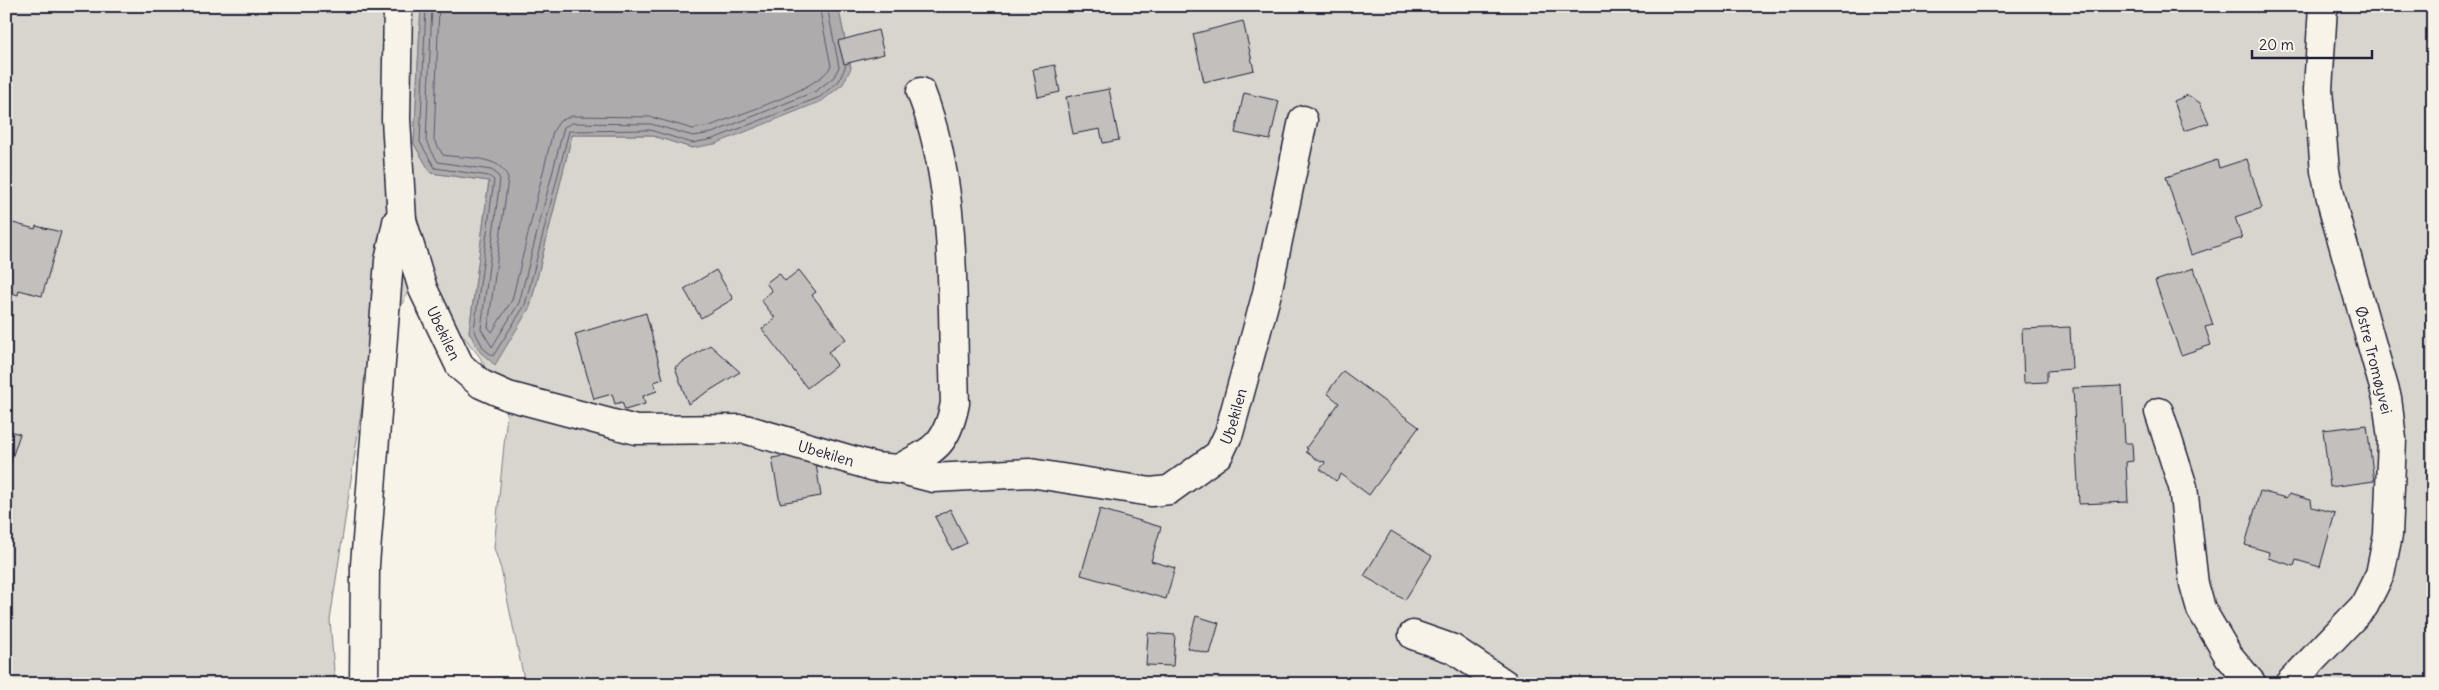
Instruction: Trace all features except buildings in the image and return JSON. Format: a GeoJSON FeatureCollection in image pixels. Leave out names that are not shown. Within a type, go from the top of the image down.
{"type":"FeatureCollection","features":[{"type":"Feature","properties":{"kind":"street","name":"Ubekilen"},"geometry":{"type":"LineString","coordinates":[[398,6],[396,119],[402,220],[423,289],[460,366],[481,384],[508,396],[636,430],[745,429],[875,467],[898,469],[933,478],[1030,473],[1150,492],[1169,490],[1218,454],[1229,433],[1267,293],[1303,120]]}},
{"type":"Feature","properties":{"kind":"street","name":"Østre Tromøyvei"},"geometry":{"type":"LineString","coordinates":[[2289,684],[2364,606],[2380,574],[2388,535],[2392,439],[2387,398],[2334,212],[2325,171],[2318,90],[2323,6]]}},
{"type":"Feature","properties":{"kind":"street"},"geometry":{"type":"LineString","coordinates":[[898,469],[921,457],[940,442],[951,426],[954,403],[948,198],[933,122],[921,92]]}},
{"type":"Feature","properties":{"kind":"street"},"geometry":{"type":"LineString","coordinates":[[364,684],[365,565],[389,261],[396,222],[402,220]]}},
{"type":"Feature","properties":{"kind":"street"},"geometry":{"type":"LineString","coordinates":[[2160,412],[2183,487],[2194,584],[2201,609],[2228,655],[2252,684]]}},
{"type":"Feature","properties":{"kind":"street"},"geometry":{"type":"LineString","coordinates":[[1414,635],[1453,649],[1505,684]]}},
{"type":"Feature","properties":{"kind":"shaded area"},"geometry":{"type":"Polygon","coordinates":[[[6,6],[421,6],[414,144],[431,173],[489,181],[469,332],[530,307],[572,135],[650,135],[692,148],[851,68],[838,6],[2433,6],[2433,684],[525,684],[501,569],[494,548],[507,414],[480,357],[415,276],[365,386],[330,620],[335,684],[6,684],[6,6]]]}},
{"type":"Feature","properties":{"kind":"water"},"geometry":{"type":"Polygon","coordinates":[[[421,6],[838,6],[851,68],[843,84],[822,101],[715,144],[692,148],[650,135],[572,135],[530,307],[495,365],[480,352],[469,332],[489,181],[431,173],[414,144],[421,6]]]}}]}
